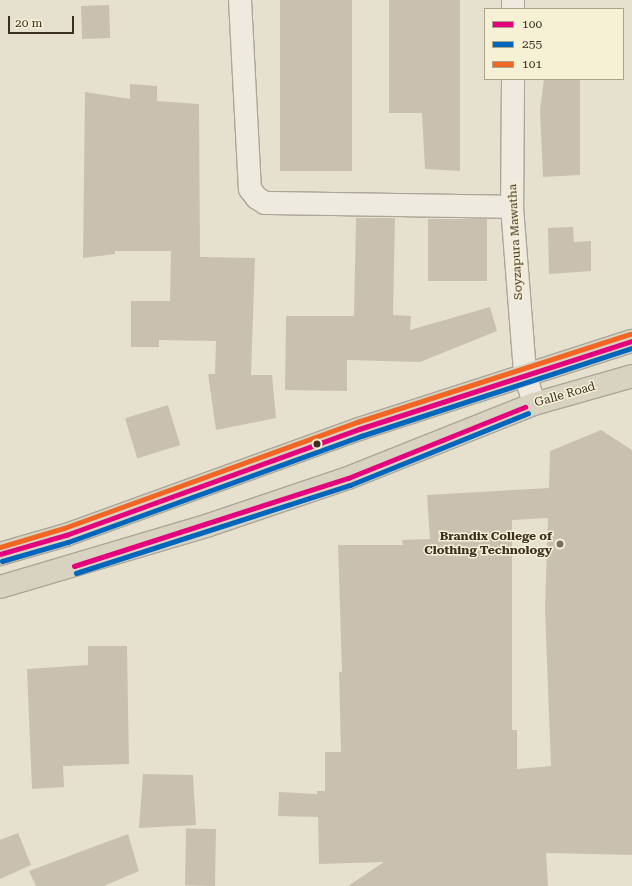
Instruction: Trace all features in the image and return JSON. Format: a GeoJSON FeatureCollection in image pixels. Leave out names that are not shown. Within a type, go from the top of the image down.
{"type":"FeatureCollection","features":[{"type":"Feature","properties":{"kind":"highway"},"geometry":{"type":"LineString","coordinates":[[0,554],[66,535],[359,429],[524,374],[632,341]]}},
{"type":"Feature","properties":{"kind":"highway","name":"Galle Road"},"geometry":{"type":"LineString","coordinates":[[0,587],[210,525],[318,488],[534,404],[632,376]]}},
{"type":"Feature","properties":{"kind":"street"},"geometry":{"type":"LineString","coordinates":[[240,0],[250,189],[257,198],[265,203],[512,207]]}},
{"type":"Feature","properties":{"kind":"street","name":"Soyzapura Mawatha"},"geometry":{"type":"LineString","coordinates":[[513,80],[512,207],[524,374],[534,404]]}},
{"type":"Feature","properties":{"kind":"building"},"geometry":{"type":"Polygon","coordinates":[[[280,0],[352,0],[352,171],[280,171],[280,0]]]}},
{"type":"Feature","properties":{"kind":"building"},"geometry":{"type":"Polygon","coordinates":[[[389,0],[460,0],[460,171],[425,169],[422,113],[389,113],[389,0]]]}},
{"type":"Feature","properties":{"kind":"building"},"geometry":{"type":"Polygon","coordinates":[[[109,5],[110,38],[82,39],[81,6],[109,5]]]}},
{"type":"Feature","properties":{"kind":"building"},"geometry":{"type":"Polygon","coordinates":[[[544,80],[580,80],[580,175],[543,177],[540,110],[544,80]]]}},
{"type":"Feature","properties":{"kind":"building"},"geometry":{"type":"Polygon","coordinates":[[[130,84],[157,86],[157,101],[199,104],[200,257],[255,258],[251,375],[272,375],[276,418],[216,430],[208,374],[215,374],[216,341],[159,340],[159,347],[131,347],[131,301],[170,301],[171,251],[115,251],[115,254],[83,258],[85,92],[130,99],[130,84]]]}},
{"type":"Feature","properties":{"kind":"building"},"geometry":{"type":"Polygon","coordinates":[[[356,218],[395,218],[393,315],[411,316],[410,330],[490,307],[497,331],[420,362],[347,360],[347,391],[285,390],[286,316],[354,316],[356,218]]]}},
{"type":"Feature","properties":{"kind":"building"},"geometry":{"type":"Polygon","coordinates":[[[428,219],[487,219],[487,281],[428,281],[428,219]]]}},
{"type":"Feature","properties":{"kind":"building"},"geometry":{"type":"Polygon","coordinates":[[[573,227],[574,242],[591,241],[591,271],[549,274],[548,228],[573,227]]]}},
{"type":"Feature","properties":{"kind":"building"},"geometry":{"type":"Polygon","coordinates":[[[168,405],[180,445],[137,458],[125,418],[168,405]]]}},
{"type":"Feature","properties":{"kind":"building"},"geometry":{"type":"Polygon","coordinates":[[[601,430],[632,450],[632,855],[546,853],[548,886],[348,886],[384,862],[319,864],[318,817],[278,816],[279,792],[317,794],[317,791],[325,791],[325,752],[341,752],[339,672],[342,672],[338,545],[403,545],[402,540],[430,539],[427,495],[549,488],[550,451],[601,430]],[[548,518],[512,520],[512,730],[517,730],[517,769],[551,766],[545,609],[548,518]]]}},
{"type":"Feature","properties":{"kind":"building"},"geometry":{"type":"Polygon","coordinates":[[[88,646],[127,646],[129,764],[63,766],[64,787],[32,789],[27,669],[88,665],[88,646]]]}},
{"type":"Feature","properties":{"kind":"building"},"geometry":{"type":"Polygon","coordinates":[[[143,774],[193,775],[196,825],[139,828],[143,774]]]}},
{"type":"Feature","properties":{"kind":"building"},"geometry":{"type":"Polygon","coordinates":[[[186,828],[216,829],[215,886],[185,885],[186,828]]]}},
{"type":"Feature","properties":{"kind":"building"},"geometry":{"type":"Polygon","coordinates":[[[18,833],[31,865],[0,879],[0,840],[18,833]]]}},
{"type":"Feature","properties":{"kind":"building"},"geometry":{"type":"Polygon","coordinates":[[[128,834],[139,871],[104,886],[36,886],[29,871],[128,834]]]}},
{"type":"Feature","properties":{"kind":"transit line","name":"101"},"geometry":{"type":"LineString","coordinates":[[0,547],[64,528],[357,422],[630,334]]}},
{"type":"Feature","properties":{"kind":"transit line","name":"100"},"geometry":{"type":"LineString","coordinates":[[0,554],[66,535],[359,429],[632,341]]}},
{"type":"Feature","properties":{"kind":"transit line","name":"255"},"geometry":{"type":"LineString","coordinates":[[2,561],[68,542],[361,436],[632,348]]}},
{"type":"Feature","properties":{"kind":"transit line","name":"100"},"geometry":{"type":"LineString","coordinates":[[74,566],[348,478],[525,407]]}},
{"type":"Feature","properties":{"kind":"transit line","name":"255"},"geometry":{"type":"LineString","coordinates":[[76,573],[350,485],[528,413]]}},
{"type":"Feature","properties":{"kind":"place","name":"Brandix College of Clothing Technology"},"geometry":{"type":"Point","coordinates":[560,544]}}]}
